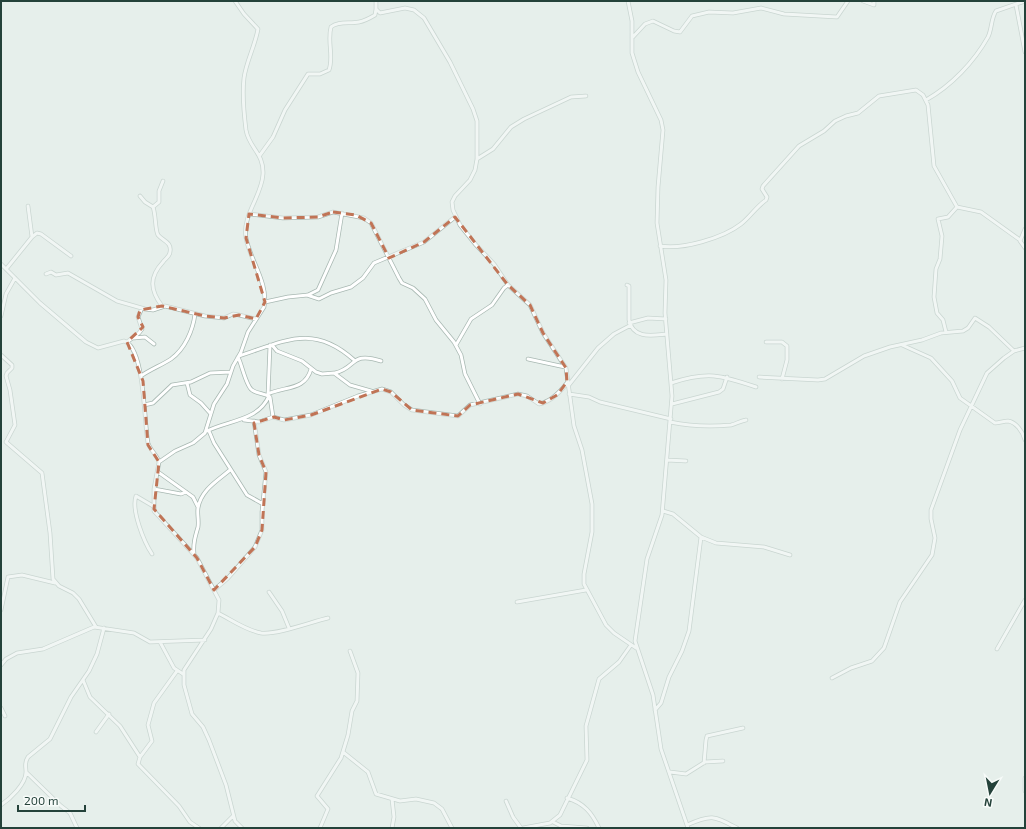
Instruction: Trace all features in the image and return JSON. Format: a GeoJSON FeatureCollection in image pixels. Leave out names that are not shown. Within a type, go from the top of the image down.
{"type":"FeatureCollection","features":[{"type":"Feature","properties":{"kind":"street"},"geometry":{"type":"LineString","coordinates":[[235,1],[244,14],[258,29],[245,74],[244,96],[248,139],[260,155],[263,168],[263,178],[249,214],[246,238],[261,282],[265,302],[248,332],[230,372],[227,384],[214,404],[210,413],[207,431],[247,495],[263,504]]}},
{"type":"Feature","properties":{"kind":"street"},"geometry":{"type":"LineString","coordinates":[[260,155],[273,138],[285,110],[308,74],[320,74],[329,70],[332,60],[329,44],[330,27],[335,24],[353,23],[366,20],[375,15],[376,1]]}},
{"type":"Feature","properties":{"kind":"street"},"geometry":{"type":"LineString","coordinates":[[628,1],[632,15],[632,53],[634,62],[661,120],[663,130],[657,212],[660,246],[666,280],[666,319],[672,404],[662,511],[647,559],[635,637],[637,649],[652,691],[656,710],[658,736],[687,826],[710,817],[720,818],[737,828]]}},
{"type":"Feature","properties":{"kind":"street"},"geometry":{"type":"LineString","coordinates":[[632,38],[638,34],[645,24],[653,21],[674,31],[680,32],[692,16],[709,12],[733,13],[760,8],[784,14],[837,17],[848,1]]}},
{"type":"Feature","properties":{"kind":"street"},"geometry":{"type":"LineString","coordinates":[[863,1],[874,5],[874,1]]}},
{"type":"Feature","properties":{"kind":"street"},"geometry":{"type":"LineString","coordinates":[[926,100],[951,83],[981,47],[989,35],[996,11],[1025,1]]}},
{"type":"Feature","properties":{"kind":"street"},"geometry":{"type":"LineString","coordinates":[[1016,5],[1025,52]]}},
{"type":"Feature","properties":{"kind":"street"},"geometry":{"type":"LineString","coordinates":[[376,9],[382,13],[400,8],[414,10],[428,23],[450,62],[476,114],[477,160],[473,176],[453,198],[453,210],[455,217],[476,245],[494,264],[508,285],[530,305],[542,333],[565,368],[574,426],[582,450],[592,504],[592,532],[584,574],[586,590],[606,625],[614,633],[637,649]]}},
{"type":"Feature","properties":{"kind":"street"},"geometry":{"type":"LineString","coordinates":[[660,246],[689,245],[717,236],[740,225],[766,200],[767,197],[762,188],[763,186],[799,146],[824,131],[835,121],[858,113],[879,96],[916,90],[923,95],[926,100],[930,117],[934,166],[957,207],[981,212],[1020,240],[1021,244],[1025,248]]}},
{"type":"Feature","properties":{"kind":"street"},"geometry":{"type":"LineString","coordinates":[[477,160],[493,149],[511,127],[524,119],[571,97],[586,96]]}},
{"type":"Feature","properties":{"kind":"street"},"geometry":{"type":"LineString","coordinates":[[153,207],[159,202],[159,191],[162,181]]}},
{"type":"Feature","properties":{"kind":"street"},"geometry":{"type":"LineString","coordinates":[[140,196],[147,204],[153,207]]}},
{"type":"Feature","properties":{"kind":"street"},"geometry":{"type":"LineString","coordinates":[[28,206],[32,236]]}},
{"type":"Feature","properties":{"kind":"street"},"geometry":{"type":"LineString","coordinates":[[153,207],[157,233],[168,243],[171,251],[169,256],[156,272],[153,284],[154,295],[162,306]]}},
{"type":"Feature","properties":{"kind":"street"},"geometry":{"type":"LineString","coordinates":[[946,332],[943,320],[937,313],[934,297],[936,269],[940,259],[942,236],[938,219],[948,217],[957,207]]}},
{"type":"Feature","properties":{"kind":"street"},"geometry":{"type":"LineString","coordinates":[[249,214],[284,218],[309,218],[333,212],[364,218],[371,223],[399,278],[425,299],[436,320],[456,345],[461,355],[465,374],[480,404]]}},
{"type":"Feature","properties":{"kind":"street"},"geometry":{"type":"LineString","coordinates":[[307,296],[318,290],[334,255],[342,213]]}},
{"type":"Feature","properties":{"kind":"street"},"geometry":{"type":"LineString","coordinates":[[265,302],[288,297],[307,296],[319,299],[331,293],[346,290],[363,278],[374,263],[424,242],[455,217]]}},
{"type":"Feature","properties":{"kind":"street"},"geometry":{"type":"LineString","coordinates":[[1020,240],[1025,229]]}},
{"type":"Feature","properties":{"kind":"street"},"geometry":{"type":"LineString","coordinates":[[7,268],[32,236],[37,233],[42,234],[71,256]]}},
{"type":"Feature","properties":{"kind":"street"},"geometry":{"type":"LineString","coordinates":[[1,264],[7,268],[40,303],[94,346],[101,348],[120,341],[127,342],[134,338],[142,327],[138,317],[142,308]]}},
{"type":"Feature","properties":{"kind":"street"},"geometry":{"type":"LineString","coordinates":[[46,274],[51,272],[56,275],[68,273],[117,301],[142,308],[153,310],[162,306],[195,314],[224,318],[233,314],[256,319]]}},
{"type":"Feature","properties":{"kind":"street"},"geometry":{"type":"LineString","coordinates":[[1,316],[6,294],[15,278]]}},
{"type":"Feature","properties":{"kind":"street"},"geometry":{"type":"LineString","coordinates":[[456,345],[471,319],[492,305],[504,288],[508,285]]}},
{"type":"Feature","properties":{"kind":"street"},"geometry":{"type":"LineString","coordinates":[[627,285],[629,286],[630,324],[637,331],[647,336],[668,334]]}},
{"type":"Feature","properties":{"kind":"street"},"geometry":{"type":"LineString","coordinates":[[1,293],[6,294]]}},
{"type":"Feature","properties":{"kind":"street"},"geometry":{"type":"LineString","coordinates":[[141,376],[173,358],[183,347],[193,325],[195,314]]}},
{"type":"Feature","properties":{"kind":"street"},"geometry":{"type":"LineString","coordinates":[[159,462],[175,451],[193,443],[207,431],[223,424],[244,420],[263,421],[273,417],[284,420],[311,415],[372,391],[387,389],[407,408],[428,414],[458,416],[470,405],[480,404],[518,394],[527,396],[538,404],[543,403],[556,395],[598,348],[614,334],[630,324],[648,318],[666,319]]}},
{"type":"Feature","properties":{"kind":"street"},"geometry":{"type":"LineString","coordinates":[[759,377],[782,379],[825,379],[864,356],[900,344],[946,332],[963,331],[968,328],[975,318],[977,318],[1009,345],[1014,351]]}},
{"type":"Feature","properties":{"kind":"street"},"geometry":{"type":"LineString","coordinates":[[134,338],[145,337],[154,344]]}},
{"type":"Feature","properties":{"kind":"street"},"geometry":{"type":"LineString","coordinates":[[238,356],[301,337],[314,338],[338,347],[354,360]]}},
{"type":"Feature","properties":{"kind":"street"},"geometry":{"type":"LineString","coordinates":[[127,342],[133,352],[141,376],[148,445],[159,462],[153,506],[156,513],[194,554],[219,600],[218,613],[205,640],[183,674],[184,685],[192,714],[203,727],[226,785],[235,821],[242,828]]}},
{"type":"Feature","properties":{"kind":"street"},"geometry":{"type":"LineString","coordinates":[[766,342],[782,342],[787,346],[788,356],[782,379]]}},
{"type":"Feature","properties":{"kind":"street"},"geometry":{"type":"LineString","coordinates":[[900,344],[931,358],[952,381],[958,396],[995,423],[1007,421],[1016,425],[1023,432],[1025,440]]}},
{"type":"Feature","properties":{"kind":"street"},"geometry":{"type":"LineString","coordinates":[[271,345],[277,351],[302,361],[311,369],[322,374],[346,370],[354,360],[370,357],[381,361]]}},
{"type":"Feature","properties":{"kind":"street"},"geometry":{"type":"LineString","coordinates":[[271,345],[268,395],[273,417]]}},
{"type":"Feature","properties":{"kind":"street"},"geometry":{"type":"LineString","coordinates":[[832,678],[851,668],[872,661],[880,654],[887,642],[900,602],[932,555],[935,538],[931,519],[931,510],[970,406],[990,369],[1014,351],[1025,348]]}},
{"type":"Feature","properties":{"kind":"street"},"geometry":{"type":"LineString","coordinates":[[1,356],[12,365],[12,368],[6,376],[10,390],[15,425],[6,442],[42,473],[50,533],[52,573],[55,583]]}},
{"type":"Feature","properties":{"kind":"street"},"geometry":{"type":"LineString","coordinates":[[238,356],[245,372],[248,386],[256,392],[268,395]]}},
{"type":"Feature","properties":{"kind":"street"},"geometry":{"type":"LineString","coordinates":[[528,359],[565,368]]}},
{"type":"Feature","properties":{"kind":"street"},"geometry":{"type":"LineString","coordinates":[[244,420],[262,407],[268,395],[279,389],[301,385],[308,377],[311,369]]}},
{"type":"Feature","properties":{"kind":"street"},"geometry":{"type":"LineString","coordinates":[[144,405],[153,403],[172,385],[191,382],[210,373],[230,372]]}},
{"type":"Feature","properties":{"kind":"street"},"geometry":{"type":"LineString","coordinates":[[335,373],[350,385],[372,391]]}},
{"type":"Feature","properties":{"kind":"street"},"geometry":{"type":"LineString","coordinates":[[671,383],[696,376],[727,377],[756,387]]}},
{"type":"Feature","properties":{"kind":"street"},"geometry":{"type":"LineString","coordinates":[[672,404],[720,392],[723,389],[727,377]]}},
{"type":"Feature","properties":{"kind":"street"},"geometry":{"type":"LineString","coordinates":[[187,383],[190,395],[201,403],[210,413]]}},
{"type":"Feature","properties":{"kind":"street"},"geometry":{"type":"LineString","coordinates":[[569,394],[589,397],[600,402],[670,420],[724,425],[734,424],[746,420]]}},
{"type":"Feature","properties":{"kind":"street"},"geometry":{"type":"LineString","coordinates":[[214,590],[228,578],[255,547],[262,530],[266,472],[259,456],[254,421]]}},
{"type":"Feature","properties":{"kind":"street"},"geometry":{"type":"LineString","coordinates":[[667,460],[686,461]]}},
{"type":"Feature","properties":{"kind":"street"},"geometry":{"type":"LineString","coordinates":[[194,554],[193,541],[198,526],[198,507],[201,496],[230,470]]}},
{"type":"Feature","properties":{"kind":"street"},"geometry":{"type":"LineString","coordinates":[[158,472],[193,497],[198,507]]}},
{"type":"Feature","properties":{"kind":"street"},"geometry":{"type":"LineString","coordinates":[[154,490],[181,494],[186,492]]}},
{"type":"Feature","properties":{"kind":"street"},"geometry":{"type":"LineString","coordinates":[[152,554],[144,541],[142,528],[134,505],[136,496],[153,506]]}},
{"type":"Feature","properties":{"kind":"street"},"geometry":{"type":"LineString","coordinates":[[662,511],[673,514],[701,537],[716,543],[764,547],[790,555]]}},
{"type":"Feature","properties":{"kind":"street"},"geometry":{"type":"LineString","coordinates":[[656,710],[661,703],[669,677],[687,637],[701,537]]}},
{"type":"Feature","properties":{"kind":"street"},"geometry":{"type":"LineString","coordinates":[[1,610],[8,577],[22,575],[55,583],[73,593],[79,599],[96,627]]}},
{"type":"Feature","properties":{"kind":"street"},"geometry":{"type":"LineString","coordinates":[[517,602],[586,590]]}},
{"type":"Feature","properties":{"kind":"street"},"geometry":{"type":"LineString","coordinates":[[269,592],[282,611],[289,628]]}},
{"type":"Feature","properties":{"kind":"street"},"geometry":{"type":"LineString","coordinates":[[997,649],[1025,600]]}},
{"type":"Feature","properties":{"kind":"street"},"geometry":{"type":"LineString","coordinates":[[218,613],[242,626],[261,633],[276,632],[328,618]]}},
{"type":"Feature","properties":{"kind":"street"},"geometry":{"type":"LineString","coordinates":[[1,665],[6,659],[17,652],[43,649],[90,628],[96,627],[134,633],[150,642],[205,640]]}},
{"type":"Feature","properties":{"kind":"street"},"geometry":{"type":"LineString","coordinates":[[1,805],[12,796],[24,780],[26,772],[25,761],[50,739],[71,697],[83,680],[97,654],[104,628]]}},
{"type":"Feature","properties":{"kind":"street"},"geometry":{"type":"LineString","coordinates":[[160,642],[177,671],[183,674]]}},
{"type":"Feature","properties":{"kind":"street"},"geometry":{"type":"LineString","coordinates":[[506,801],[513,817],[522,828],[553,822],[560,815],[567,798],[588,760],[588,752],[585,742],[586,726],[599,679],[618,662],[631,645]]}},
{"type":"Feature","properties":{"kind":"street"},"geometry":{"type":"LineString","coordinates":[[320,828],[328,809],[317,796],[332,774],[343,752],[352,711],[356,704],[358,694],[358,673],[350,651]]}},
{"type":"Feature","properties":{"kind":"street"},"geometry":{"type":"LineString","coordinates":[[1,657],[6,659]]}},
{"type":"Feature","properties":{"kind":"street"},"geometry":{"type":"LineString","coordinates":[[177,671],[154,703],[148,725],[152,741],[138,762],[139,767],[179,806],[190,822],[199,828]]}},
{"type":"Feature","properties":{"kind":"street"},"geometry":{"type":"LineString","coordinates":[[83,680],[90,697],[109,714],[126,734],[140,757]]}},
{"type":"Feature","properties":{"kind":"street"},"geometry":{"type":"LineString","coordinates":[[1,708],[5,716]]}},
{"type":"Feature","properties":{"kind":"street"},"geometry":{"type":"LineString","coordinates":[[96,732],[109,714]]}},
{"type":"Feature","properties":{"kind":"street"},"geometry":{"type":"LineString","coordinates":[[704,763],[706,740],[708,736],[743,728]]}},
{"type":"Feature","properties":{"kind":"street"},"geometry":{"type":"LineString","coordinates":[[343,752],[368,772],[376,794],[392,799],[405,801],[422,800],[434,803],[442,809],[452,828]]}},
{"type":"Feature","properties":{"kind":"street"},"geometry":{"type":"LineString","coordinates":[[670,772],[686,774],[704,763],[723,761]]}},
{"type":"Feature","properties":{"kind":"street"},"geometry":{"type":"LineString","coordinates":[[26,772],[72,815],[77,828]]}},
{"type":"Feature","properties":{"kind":"street"},"geometry":{"type":"LineString","coordinates":[[24,780],[32,776]]}},
{"type":"Feature","properties":{"kind":"street"},"geometry":{"type":"LineString","coordinates":[[1025,778],[1025,791]]}},
{"type":"Feature","properties":{"kind":"street"},"geometry":{"type":"LineString","coordinates":[[567,798],[580,802],[599,828]]}},
{"type":"Feature","properties":{"kind":"street"},"geometry":{"type":"LineString","coordinates":[[392,799],[394,817],[392,828]]}},
{"type":"Feature","properties":{"kind":"street"},"geometry":{"type":"LineString","coordinates":[[221,828],[233,816]]}},
{"type":"Feature","properties":{"kind":"street"},"geometry":{"type":"LineString","coordinates":[[553,822],[561,826],[587,828]]}},
{"type":"Feature","properties":{"kind":"highlighted area"},"geometry":{"type":"Polygon","coordinates":[[[333,212],[356,215],[371,223],[389,258],[424,242],[455,217],[508,285],[530,305],[543,333],[566,368],[567,382],[557,395],[543,403],[518,394],[470,405],[458,416],[412,410],[391,392],[382,389],[311,415],[284,420],[274,417],[254,423],[259,455],[266,472],[262,530],[255,547],[214,590],[197,558],[154,509],[159,462],[148,445],[143,381],[127,342],[143,327],[138,317],[140,310],[162,306],[205,316],[224,318],[239,315],[256,319],[265,302],[246,238],[249,214],[283,218],[318,217],[333,212]]]}}]}
